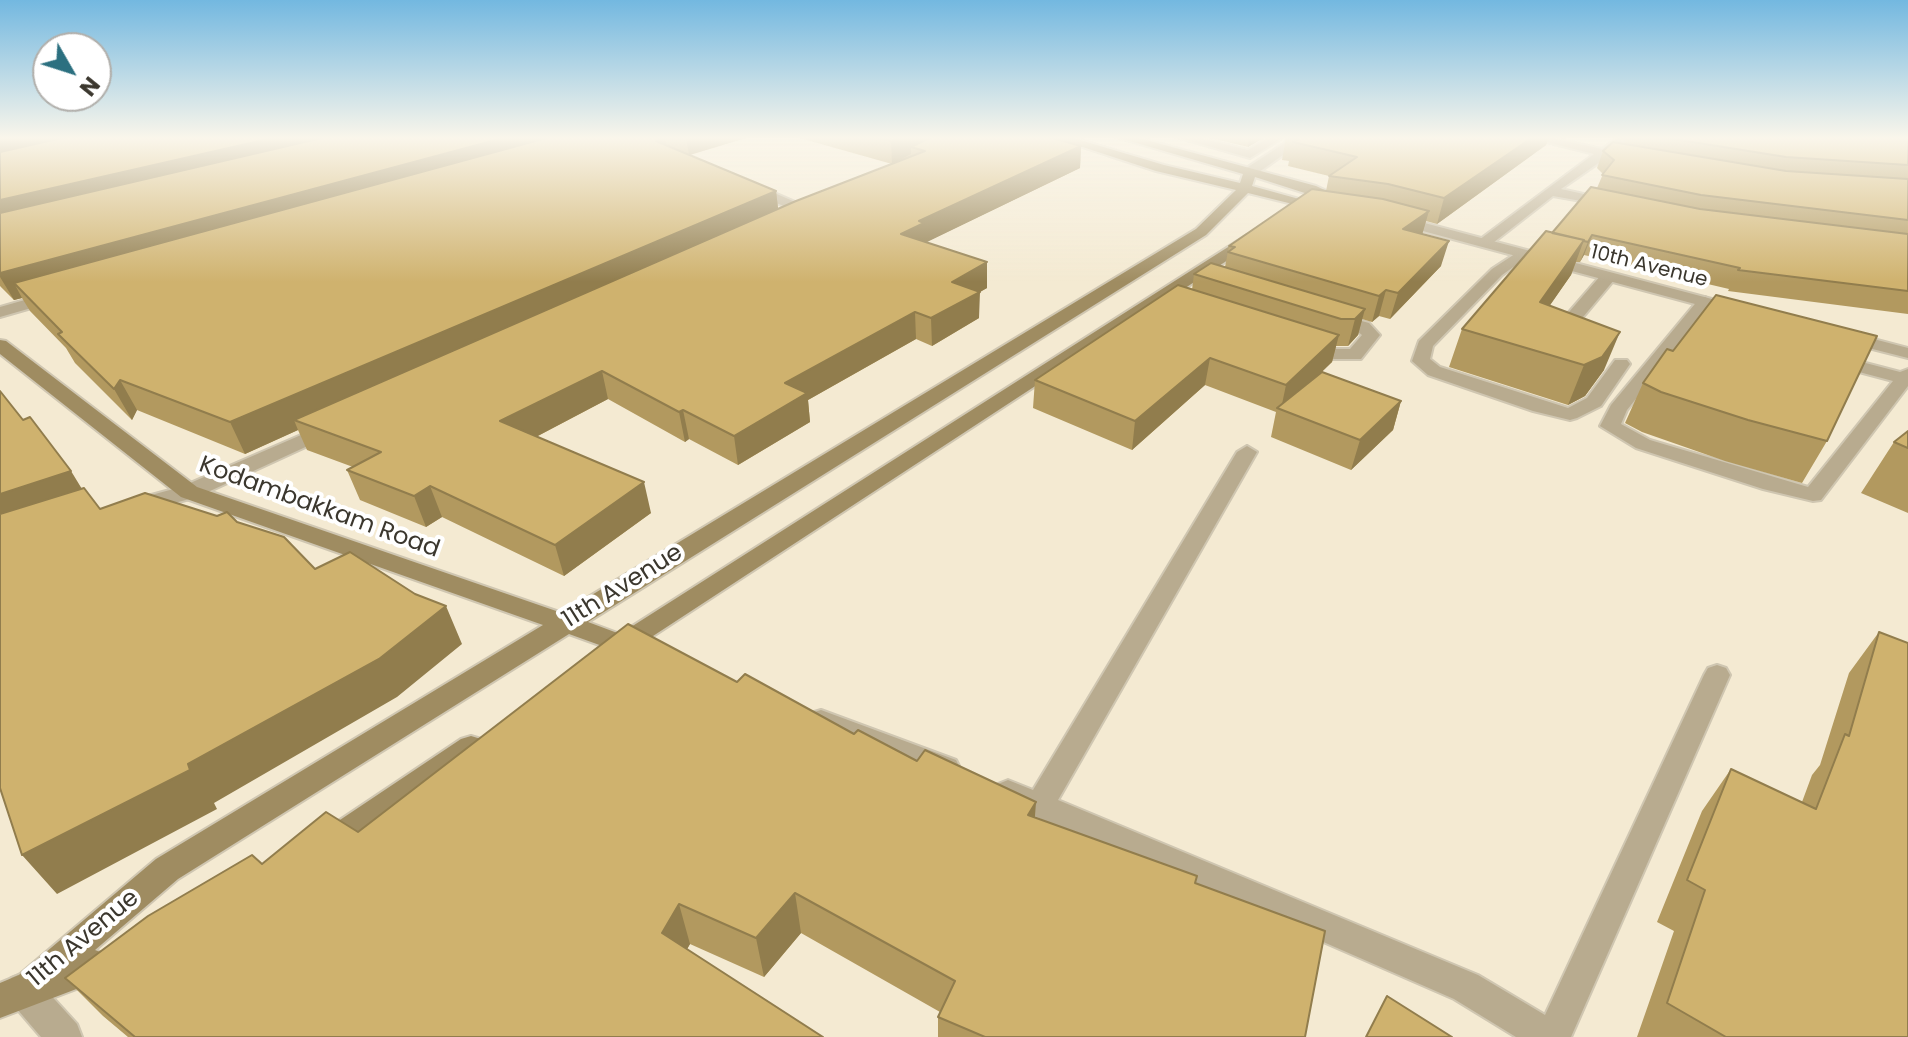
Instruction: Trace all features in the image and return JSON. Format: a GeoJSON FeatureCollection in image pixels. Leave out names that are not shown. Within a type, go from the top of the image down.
{"type":"FeatureCollection","features":[{"type":"Feature","properties":{"kind":"main road","name":"11th Avenue"},"geometry":{"type":"LineString","coordinates":[[11,996],[167,869],[1201,232],[1243,185]]}},
{"type":"Feature","properties":{"kind":"main road"},"geometry":{"type":"LineString","coordinates":[[1263,185],[1303,196],[1353,208],[1303,196],[1263,185]]}},
{"type":"Feature","properties":{"kind":"main road","name":"11th Avenue"},"geometry":{"type":"LineString","coordinates":[[598,661],[1265,229],[1303,196]]}},
{"type":"Feature","properties":{"kind":"main road","name":"Kodambakkam Road"},"geometry":{"type":"LineString","coordinates":[[0,345],[189,492],[623,644]]}},
{"type":"Feature","properties":{"kind":"main road"},"geometry":{"type":"LineString","coordinates":[[302,861],[494,731]]}},
{"type":"Feature","properties":{"kind":"main road","name":"11th Avenue"},"geometry":{"type":"LineString","coordinates":[[11,996],[120,958]]}},
{"type":"Feature","properties":{"kind":"street"},"geometry":{"type":"LineString","coordinates":[[746,185],[816,208],[780,224]]}},
{"type":"Feature","properties":{"kind":"street"},"geometry":{"type":"LineString","coordinates":[[1484,243],[1558,185]]}},
{"type":"Feature","properties":{"kind":"street"},"geometry":{"type":"LineString","coordinates":[[1550,191],[1621,206]]}},
{"type":"Feature","properties":{"kind":"street","name":"10th Avenue"},"geometry":{"type":"LineString","coordinates":[[1381,216],[1749,313]]}},
{"type":"Feature","properties":{"kind":"street"},"geometry":{"type":"LineString","coordinates":[[1521,255],[1497,272],[1425,345],[1421,361],[1434,371],[1570,414],[1594,402],[1621,364]]}},
{"type":"Feature","properties":{"kind":"street"},"geometry":{"type":"LineString","coordinates":[[1562,331],[1608,277]]}},
{"type":"Feature","properties":{"kind":"street"},"geometry":{"type":"LineString","coordinates":[[0,312],[62,294]]}},
{"type":"Feature","properties":{"kind":"street"},"geometry":{"type":"LineString","coordinates":[[1705,302],[1698,323],[1618,409],[1610,426],[1643,444],[1770,485],[1813,495],[1906,376],[1812,354]]}},
{"type":"Feature","properties":{"kind":"street"},"geometry":{"type":"LineString","coordinates":[[1290,341],[1332,354],[1355,355],[1371,335],[1363,327],[1321,315]]}},
{"type":"Feature","properties":{"kind":"street"},"geometry":{"type":"LineString","coordinates":[[1821,331],[1908,353]]}},
{"type":"Feature","properties":{"kind":"street"},"geometry":{"type":"LineString","coordinates":[[116,511],[189,492],[348,420]]}},
{"type":"Feature","properties":{"kind":"street"},"geometry":{"type":"LineString","coordinates":[[1040,804],[1247,452]]}},
{"type":"Feature","properties":{"kind":"street"},"geometry":{"type":"LineString","coordinates":[[623,644],[653,655]]}},
{"type":"Feature","properties":{"kind":"street"},"geometry":{"type":"LineString","coordinates":[[787,707],[1040,804],[1466,987],[1551,1037],[1717,675]]}},
{"type":"Feature","properties":{"kind":"street"},"geometry":{"type":"LineString","coordinates":[[11,996],[64,1037]]}},
{"type":"Feature","properties":{"kind":"building"},"geometry":{"type":"Polygon","coordinates":[[[0,185],[64,185],[0,200],[0,185]]]}},
{"type":"Feature","properties":{"kind":"building"},"geometry":{"type":"Polygon","coordinates":[[[118,185],[327,185],[0,273],[0,213],[118,185]]]}},
{"type":"Feature","properties":{"kind":"building"},"geometry":{"type":"Polygon","coordinates":[[[372,185],[763,185],[776,191],[230,422],[120,380],[114,389],[58,334],[62,332],[14,283],[372,185]]]}},
{"type":"Feature","properties":{"kind":"building"},"geometry":{"type":"Polygon","coordinates":[[[836,185],[996,185],[919,221],[924,223],[901,234],[987,262],[952,282],[980,292],[931,318],[915,312],[785,383],[807,393],[734,436],[683,410],[679,412],[602,371],[500,421],[644,482],[555,545],[430,486],[414,496],[347,470],[381,452],[294,420],[836,185]]]}},
{"type":"Feature","properties":{"kind":"building"},"geometry":{"type":"Polygon","coordinates":[[[1394,185],[1462,185],[1444,198],[1394,185]]]}},
{"type":"Feature","properties":{"kind":"building"},"geometry":{"type":"Polygon","coordinates":[[[1653,185],[1908,185],[1908,220],[1701,195],[1653,185]]]}},
{"type":"Feature","properties":{"kind":"building"},"geometry":{"type":"Polygon","coordinates":[[[1591,187],[1700,209],[1908,234],[1908,291],[1738,270],[1740,268],[1592,235],[1588,242],[1552,233],[1591,187]]]}},
{"type":"Feature","properties":{"kind":"building"},"geometry":{"type":"Polygon","coordinates":[[[1312,189],[1383,199],[1429,211],[1403,229],[1449,241],[1398,293],[1386,290],[1379,296],[1228,252],[1235,247],[1229,246],[1312,189]]]}},
{"type":"Feature","properties":{"kind":"building"},"geometry":{"type":"Polygon","coordinates":[[[1546,231],[1584,240],[1540,302],[1620,332],[1602,357],[1584,365],[1462,329],[1546,231]]]}},
{"type":"Feature","properties":{"kind":"building"},"geometry":{"type":"Polygon","coordinates":[[[1211,263],[1365,309],[1355,319],[1341,319],[1194,274],[1211,263]]]}},
{"type":"Feature","properties":{"kind":"building"},"geometry":{"type":"Polygon","coordinates":[[[1178,285],[1339,335],[1286,385],[1210,358],[1135,421],[1035,380],[1178,285]]]}},
{"type":"Feature","properties":{"kind":"building"},"geometry":{"type":"Polygon","coordinates":[[[1716,295],[1877,336],[1827,441],[1748,420],[1661,392],[1643,383],[1667,349],[1673,351],[1716,295]]]}},
{"type":"Feature","properties":{"kind":"building"},"geometry":{"type":"Polygon","coordinates":[[[1322,372],[1401,401],[1360,440],[1277,408],[1322,372]]]}},
{"type":"Feature","properties":{"kind":"building"},"geometry":{"type":"Polygon","coordinates":[[[0,391],[23,420],[30,417],[71,471],[0,494],[0,391]]]}},
{"type":"Feature","properties":{"kind":"building"},"geometry":{"type":"Polygon","coordinates":[[[1908,431],[1908,448],[1894,442],[1908,431]]]}},
{"type":"Feature","properties":{"kind":"building"},"geometry":{"type":"Polygon","coordinates":[[[84,488],[100,509],[145,493],[217,516],[227,512],[237,522],[284,537],[315,569],[350,552],[415,594],[446,606],[379,659],[188,764],[190,770],[22,855],[0,788],[0,514],[84,488]]]}},
{"type":"Feature","properties":{"kind":"building"},"geometry":{"type":"Polygon","coordinates":[[[628,624],[737,682],[745,674],[854,734],[858,730],[917,761],[925,750],[1036,802],[1028,815],[1197,876],[1195,883],[1325,931],[1305,1037],[985,1037],[938,1017],[955,981],[795,893],[756,938],[679,904],[662,933],[823,1037],[135,1037],[65,978],[148,916],[252,855],[262,864],[326,812],[358,832],[628,624]]]}},
{"type":"Feature","properties":{"kind":"building"},"geometry":{"type":"Polygon","coordinates":[[[1879,632],[1908,643],[1908,1037],[1726,1037],[1667,1003],[1705,890],[1687,880],[1731,769],[1816,809],[1845,734],[1849,736],[1879,632]]]}},
{"type":"Feature","properties":{"kind":"building"},"geometry":{"type":"Polygon","coordinates":[[[1387,996],[1452,1037],[1366,1037],[1387,996]]]}}]}
